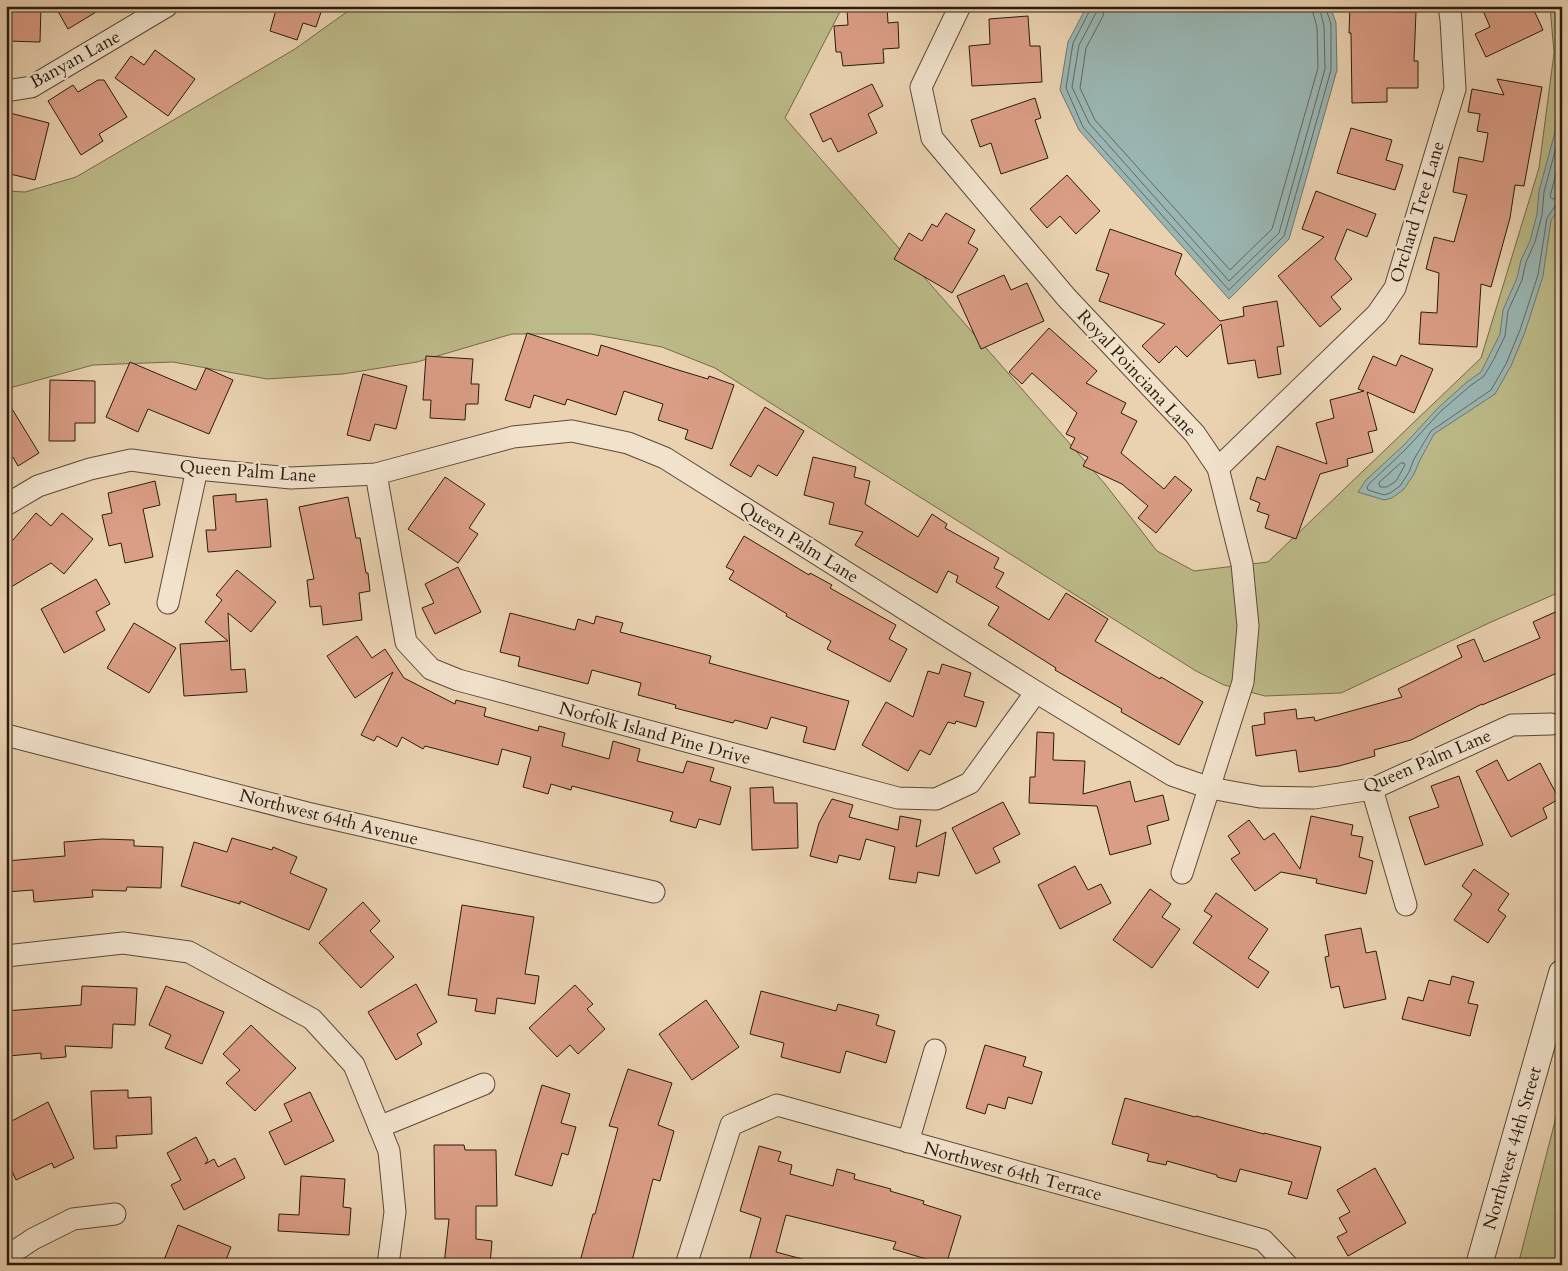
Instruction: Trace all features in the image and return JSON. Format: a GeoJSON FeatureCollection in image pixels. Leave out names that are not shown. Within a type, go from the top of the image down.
{"type":"FeatureCollection","features":[{"type":"Feature","properties":{"kind":"street","name":"Banyan Lane"},"geometry":{"type":"LineString","coordinates":[[6,91],[31,87],[167,6]]}},
{"type":"Feature","properties":{"kind":"street","name":"Royal Poinciana Lane"},"geometry":{"type":"LineString","coordinates":[[960,6],[921,87],[932,138],[1066,297],[1195,434],[1218,468],[1242,564],[1248,626],[1243,682],[1182,873]]}},
{"type":"Feature","properties":{"kind":"street","name":"Orchard Tree Lane"},"geometry":{"type":"LineString","coordinates":[[1218,468],[1377,314],[1395,288],[1455,89],[1452,20],[1449,6]]}},
{"type":"Feature","properties":{"kind":"street","name":"Queen Palm Lane"},"geometry":{"type":"LineString","coordinates":[[6,505],[38,486],[90,469],[131,460],[197,469],[291,478],[376,474],[513,437],[572,431],[628,443],[670,461],[1036,692],[1172,775],[1210,788],[1260,797],[1314,798],[1372,789],[1512,725],[1551,724]]}},
{"type":"Feature","properties":{"kind":"street"},"geometry":{"type":"LineString","coordinates":[[168,603],[197,469]]}},
{"type":"Feature","properties":{"kind":"street","name":"Norfolk Island Pine Drive"},"geometry":{"type":"LineString","coordinates":[[376,474],[406,642],[431,669],[458,680],[898,798],[936,800],[970,782],[1036,692]]}},
{"type":"Feature","properties":{"kind":"street","name":"Northwest 64th Avenue"},"geometry":{"type":"LineString","coordinates":[[6,735],[307,812],[654,892]]}},
{"type":"Feature","properties":{"kind":"street"},"geometry":{"type":"LineString","coordinates":[[1372,789],[1406,906]]}},
{"type":"Feature","properties":{"kind":"street"},"geometry":{"type":"LineString","coordinates":[[6,956],[122,943],[189,952],[312,1019],[354,1065],[389,1151],[395,1212],[388,1265]]}},
{"type":"Feature","properties":{"kind":"street","name":"Northwest 44th Street"},"geometry":{"type":"LineString","coordinates":[[1479,1265],[1562,973]]}},
{"type":"Feature","properties":{"kind":"street"},"geometry":{"type":"LineString","coordinates":[[908,1142],[936,1050]]}},
{"type":"Feature","properties":{"kind":"street"},"geometry":{"type":"LineString","coordinates":[[379,1127],[484,1084]]}},
{"type":"Feature","properties":{"kind":"street","name":"Northwest 64th Terrace"},"geometry":{"type":"LineString","coordinates":[[686,1265],[731,1125],[777,1105],[1263,1240],[1288,1265]]}},
{"type":"Feature","properties":{"kind":"street"},"geometry":{"type":"LineString","coordinates":[[6,1256],[33,1239],[73,1219],[115,1214]]}},
{"type":"Feature","properties":{"kind":"shaded area"},"geometry":{"type":"Polygon","coordinates":[[[355,6],[843,6],[785,118],[1105,484],[1157,551],[1194,571],[1268,562],[1481,358],[1539,168],[1554,53],[1550,6],[1562,6],[1562,591],[1489,623],[1341,693],[1265,696],[1224,685],[1196,671],[715,368],[662,347],[591,334],[512,334],[417,362],[343,374],[267,379],[173,362],[93,365],[6,389],[6,191],[25,192],[76,177],[295,49],[355,6]]]}},
{"type":"Feature","properties":{"kind":"shaded area"},"geometry":{"type":"Polygon","coordinates":[[[1562,1094],[1562,1265],[1518,1265],[1562,1094]]]}},
{"type":"Feature","properties":{"kind":"water"},"geometry":{"type":"Polygon","coordinates":[[[1087,6],[1330,6],[1336,23],[1337,70],[1289,239],[1229,299],[1079,130],[1060,90],[1068,42],[1087,6]]]}},
{"type":"Feature","properties":{"kind":"water"},"geometry":{"type":"Polygon","coordinates":[[[1562,47],[1562,206],[1551,220],[1543,276],[1525,332],[1511,366],[1495,394],[1434,434],[1414,474],[1404,489],[1392,498],[1384,500],[1358,492],[1366,480],[1403,446],[1438,408],[1481,372],[1500,334],[1503,310],[1530,241],[1537,214],[1539,191],[1555,132],[1562,47]]]}},
{"type":"Feature","properties":{"kind":"building"},"geometry":{"type":"Polygon","coordinates":[[[6,6],[41,6],[40,42],[6,41],[6,6]]]}},
{"type":"Feature","properties":{"kind":"building"},"geometry":{"type":"Polygon","coordinates":[[[55,6],[106,6],[68,29],[55,6]]]}},
{"type":"Feature","properties":{"kind":"building"},"geometry":{"type":"Polygon","coordinates":[[[277,6],[323,6],[316,27],[303,23],[297,40],[270,31],[277,6]]]}},
{"type":"Feature","properties":{"kind":"building"},"geometry":{"type":"Polygon","coordinates":[[[887,6],[888,23],[898,22],[899,48],[883,49],[884,63],[843,66],[841,52],[836,52],[834,26],[848,25],[847,9],[887,6]]]}},
{"type":"Feature","properties":{"kind":"building"},"geometry":{"type":"Polygon","coordinates":[[[1350,6],[1396,6],[1395,12],[1416,12],[1414,61],[1418,61],[1418,88],[1387,88],[1387,102],[1352,103],[1351,33],[1349,33],[1350,6]]]}},
{"type":"Feature","properties":{"kind":"building"},"geometry":{"type":"Polygon","coordinates":[[[1481,6],[1532,6],[1543,30],[1486,57],[1475,34],[1490,27],[1481,6]]]}},
{"type":"Feature","properties":{"kind":"building"},"geometry":{"type":"Polygon","coordinates":[[[1028,16],[1030,46],[1040,46],[1042,82],[972,86],[969,46],[990,44],[989,19],[1028,16]]]}},
{"type":"Feature","properties":{"kind":"building"},"geometry":{"type":"Polygon","coordinates":[[[155,50],[195,79],[168,116],[115,78],[131,56],[144,65],[155,50]]]}},
{"type":"Feature","properties":{"kind":"building"},"geometry":{"type":"Polygon","coordinates":[[[1497,79],[1542,87],[1524,186],[1515,185],[1510,218],[1491,287],[1481,284],[1477,347],[1419,344],[1421,312],[1437,313],[1439,273],[1426,269],[1434,237],[1454,242],[1467,195],[1453,192],[1459,157],[1483,162],[1488,133],[1477,131],[1480,114],[1468,112],[1472,89],[1504,95],[1497,79]]]}},
{"type":"Feature","properties":{"kind":"building"},"geometry":{"type":"Polygon","coordinates":[[[98,80],[104,80],[127,117],[99,134],[103,141],[81,155],[48,101],[73,85],[78,92],[98,80]]]}},
{"type":"Feature","properties":{"kind":"building"},"geometry":{"type":"Polygon","coordinates":[[[872,84],[883,106],[868,114],[877,133],[838,152],[831,138],[823,142],[810,114],[872,84]]]}},
{"type":"Feature","properties":{"kind":"building"},"geometry":{"type":"Polygon","coordinates":[[[1035,98],[1041,118],[1035,120],[1048,158],[1001,174],[991,143],[980,147],[971,120],[1035,98]]]}},
{"type":"Feature","properties":{"kind":"building"},"geometry":{"type":"Polygon","coordinates":[[[6,112],[49,123],[35,180],[6,173],[6,112]]]}},
{"type":"Feature","properties":{"kind":"building"},"geometry":{"type":"Polygon","coordinates":[[[1351,128],[1392,140],[1386,160],[1403,165],[1395,190],[1337,173],[1351,128]]]}},
{"type":"Feature","properties":{"kind":"building"},"geometry":{"type":"Polygon","coordinates":[[[1067,175],[1100,211],[1076,234],[1060,216],[1047,228],[1030,209],[1067,175]]]}},
{"type":"Feature","properties":{"kind":"building"},"geometry":{"type":"Polygon","coordinates":[[[1316,191],[1376,214],[1367,237],[1347,229],[1335,259],[1352,279],[1331,297],[1341,309],[1320,327],[1278,276],[1324,237],[1302,229],[1316,191]]]}},
{"type":"Feature","properties":{"kind":"building"},"geometry":{"type":"Polygon","coordinates":[[[946,213],[975,230],[968,243],[978,249],[952,293],[894,259],[909,233],[922,241],[932,224],[937,227],[946,213]]]}},
{"type":"Feature","properties":{"kind":"building"},"geometry":{"type":"Polygon","coordinates":[[[1110,229],[1182,254],[1175,274],[1220,321],[1244,316],[1243,307],[1277,301],[1284,346],[1277,347],[1281,374],[1258,378],[1255,360],[1228,364],[1221,324],[1187,357],[1176,346],[1159,363],[1142,346],[1165,324],[1099,301],[1109,274],[1096,270],[1110,229]]]}},
{"type":"Feature","properties":{"kind":"building"},"geometry":{"type":"Polygon","coordinates":[[[1004,275],[1011,290],[1027,283],[1044,321],[981,349],[957,296],[1004,275]]]}},
{"type":"Feature","properties":{"kind":"building"},"geometry":{"type":"Polygon","coordinates":[[[1049,328],[1097,371],[1086,383],[1126,403],[1121,413],[1137,421],[1121,453],[1164,489],[1175,476],[1192,490],[1156,533],[1138,518],[1148,506],[1122,484],[1083,466],[1088,457],[1070,448],[1075,438],[1066,434],[1077,413],[1032,373],[1022,384],[1009,372],[1049,328]]]}},
{"type":"Feature","properties":{"kind":"building"},"geometry":{"type":"Polygon","coordinates":[[[527,333],[598,356],[601,345],[708,379],[709,376],[734,385],[712,449],[685,439],[688,430],[658,420],[663,404],[624,391],[616,415],[567,399],[565,405],[534,395],[530,408],[505,400],[527,333]]]}},
{"type":"Feature","properties":{"kind":"building"},"geometry":{"type":"Polygon","coordinates":[[[1401,355],[1433,369],[1414,413],[1367,392],[1377,430],[1368,432],[1373,452],[1347,459],[1348,466],[1320,474],[1296,539],[1265,528],[1269,515],[1257,511],[1260,503],[1250,499],[1257,477],[1265,480],[1277,446],[1327,464],[1316,423],[1334,418],[1330,400],[1364,391],[1358,389],[1373,356],[1396,366],[1401,355]]]}},
{"type":"Feature","properties":{"kind":"building"},"geometry":{"type":"Polygon","coordinates":[[[426,356],[473,359],[471,384],[479,384],[478,404],[466,404],[465,420],[430,418],[431,400],[423,400],[426,356]]]}},
{"type":"Feature","properties":{"kind":"building"},"geometry":{"type":"Polygon","coordinates":[[[130,362],[196,390],[206,368],[233,380],[209,434],[148,409],[138,432],[106,417],[130,362]]]}},
{"type":"Feature","properties":{"kind":"building"},"geometry":{"type":"Polygon","coordinates":[[[363,374],[407,386],[396,429],[375,424],[370,441],[347,435],[363,374]]]}},
{"type":"Feature","properties":{"kind":"building"},"geometry":{"type":"Polygon","coordinates":[[[50,380],[95,381],[95,423],[75,423],[75,441],[49,441],[50,380]]]}},
{"type":"Feature","properties":{"kind":"building"},"geometry":{"type":"Polygon","coordinates":[[[6,399],[39,453],[18,466],[13,457],[6,461],[6,399]]]}},
{"type":"Feature","properties":{"kind":"building"},"geometry":{"type":"Polygon","coordinates":[[[765,407],[804,431],[777,476],[758,465],[751,477],[730,465],[765,407]]]}},
{"type":"Feature","properties":{"kind":"building"},"geometry":{"type":"Polygon","coordinates":[[[813,457],[856,467],[854,477],[870,481],[865,504],[918,537],[932,514],[947,524],[945,528],[999,558],[994,568],[1004,573],[996,587],[1049,620],[1066,593],[1108,619],[1095,641],[1203,702],[1179,745],[1121,712],[1122,709],[1055,670],[1056,668],[988,625],[999,607],[956,582],[958,576],[948,571],[937,593],[855,545],[863,532],[829,524],[834,503],[804,495],[813,457]]]}},
{"type":"Feature","properties":{"kind":"building"},"geometry":{"type":"Polygon","coordinates":[[[445,477],[485,504],[469,528],[478,534],[458,563],[408,529],[445,477]]]}},
{"type":"Feature","properties":{"kind":"building"},"geometry":{"type":"Polygon","coordinates":[[[155,481],[160,505],[143,509],[153,557],[125,563],[121,543],[109,546],[102,515],[112,513],[108,493],[155,481]]]}},
{"type":"Feature","properties":{"kind":"building"},"geometry":{"type":"Polygon","coordinates":[[[236,494],[236,502],[267,499],[271,547],[208,552],[206,530],[216,530],[213,496],[236,494]]]}},
{"type":"Feature","properties":{"kind":"building"},"geometry":{"type":"Polygon","coordinates":[[[348,497],[356,538],[360,538],[370,591],[359,593],[362,620],[323,625],[321,606],[310,607],[307,580],[314,579],[299,507],[348,497]]]}},
{"type":"Feature","properties":{"kind":"building"},"geometry":{"type":"Polygon","coordinates":[[[36,513],[51,526],[62,513],[93,539],[64,574],[51,563],[6,590],[6,544],[13,540],[36,513]]]}},
{"type":"Feature","properties":{"kind":"building"},"geometry":{"type":"Polygon","coordinates":[[[744,536],[809,575],[810,573],[832,585],[830,588],[896,625],[889,639],[907,649],[890,682],[827,649],[831,641],[786,616],[787,614],[729,579],[734,571],[726,567],[744,536]]]}},
{"type":"Feature","properties":{"kind":"building"},"geometry":{"type":"Polygon","coordinates":[[[458,567],[481,612],[435,634],[422,608],[434,603],[425,584],[458,567]]]}},
{"type":"Feature","properties":{"kind":"building"},"geometry":{"type":"Polygon","coordinates":[[[237,570],[276,602],[251,632],[228,613],[231,670],[245,669],[247,692],[184,696],[180,644],[228,641],[205,622],[222,600],[216,595],[237,570]]]}},
{"type":"Feature","properties":{"kind":"building"},"geometry":{"type":"Polygon","coordinates":[[[96,579],[110,604],[96,612],[105,630],[64,653],[41,609],[96,579]]]}},
{"type":"Feature","properties":{"kind":"building"},"geometry":{"type":"Polygon","coordinates":[[[1562,609],[1562,671],[1482,704],[1411,740],[1374,750],[1375,756],[1339,766],[1299,772],[1296,750],[1256,756],[1252,726],[1265,724],[1264,713],[1296,709],[1297,719],[1314,717],[1315,721],[1402,697],[1398,689],[1462,657],[1457,646],[1474,639],[1484,662],[1540,638],[1533,622],[1562,609]]]}},
{"type":"Feature","properties":{"kind":"building"},"geometry":{"type":"Polygon","coordinates":[[[510,613],[575,630],[578,619],[594,624],[596,616],[623,623],[620,632],[711,656],[709,663],[849,701],[835,750],[803,742],[807,727],[771,717],[767,729],[735,720],[733,723],[675,708],[676,705],[638,695],[641,683],[592,670],[588,684],[518,666],[520,657],[500,652],[510,613]]]}},
{"type":"Feature","properties":{"kind":"building"},"geometry":{"type":"Polygon","coordinates":[[[134,623],[176,648],[149,693],[107,668],[134,623]]]}},
{"type":"Feature","properties":{"kind":"building"},"geometry":{"type":"Polygon","coordinates":[[[357,636],[372,658],[385,649],[404,678],[455,704],[456,700],[486,708],[484,716],[538,731],[539,726],[565,733],[562,746],[609,759],[613,741],[640,749],[637,761],[683,773],[687,761],[714,768],[710,781],[731,787],[720,825],[699,819],[696,828],[670,821],[673,812],[572,786],[571,790],[551,784],[548,794],[523,787],[531,757],[502,749],[498,765],[425,746],[423,749],[402,737],[397,747],[377,736],[374,741],[361,735],[393,672],[355,698],[327,656],[357,636]]]}},
{"type":"Feature","properties":{"kind":"building"},"geometry":{"type":"Polygon","coordinates":[[[942,664],[971,673],[964,696],[984,702],[976,727],[956,721],[955,724],[948,722],[930,755],[920,750],[908,771],[862,745],[886,702],[913,717],[928,671],[939,674],[942,664]]]}},
{"type":"Feature","properties":{"kind":"building"},"geometry":{"type":"Polygon","coordinates":[[[1037,732],[1054,733],[1053,760],[1085,761],[1083,794],[1130,781],[1135,802],[1163,795],[1169,820],[1147,826],[1151,844],[1110,855],[1097,806],[1029,803],[1030,777],[1035,777],[1037,732]]]}},
{"type":"Feature","properties":{"kind":"building"},"geometry":{"type":"Polygon","coordinates":[[[1497,760],[1508,781],[1540,763],[1559,799],[1543,808],[1547,818],[1511,837],[1476,771],[1497,760]]]}},
{"type":"Feature","properties":{"kind":"building"},"geometry":{"type":"Polygon","coordinates":[[[1459,776],[1483,845],[1425,865],[1409,817],[1439,807],[1431,786],[1459,776]]]}},
{"type":"Feature","properties":{"kind":"building"},"geometry":{"type":"Polygon","coordinates":[[[773,787],[774,803],[797,803],[798,848],[752,850],[750,788],[773,787]]]}},
{"type":"Feature","properties":{"kind":"building"},"geometry":{"type":"Polygon","coordinates":[[[832,799],[853,805],[849,817],[898,830],[900,816],[921,820],[916,847],[946,832],[939,876],[918,872],[916,883],[889,879],[895,847],[866,839],[860,860],[839,855],[837,863],[810,856],[819,823],[832,799]]]}},
{"type":"Feature","properties":{"kind":"building"},"geometry":{"type":"Polygon","coordinates":[[[1003,802],[1020,834],[993,848],[1000,862],[976,874],[952,828],[1003,802]]]}},
{"type":"Feature","properties":{"kind":"building"},"geometry":{"type":"Polygon","coordinates":[[[1311,816],[1353,825],[1351,835],[1363,837],[1359,857],[1373,861],[1366,894],[1316,883],[1317,879],[1281,872],[1255,891],[1231,859],[1240,853],[1228,836],[1249,820],[1264,840],[1274,833],[1300,869],[1311,816]]]}},
{"type":"Feature","properties":{"kind":"building"},"geometry":{"type":"Polygon","coordinates":[[[232,838],[272,850],[273,847],[297,857],[290,873],[327,889],[309,930],[240,901],[240,904],[181,886],[194,842],[227,852],[232,838]]]}},
{"type":"Feature","properties":{"kind":"building"},"geometry":{"type":"Polygon","coordinates":[[[102,839],[134,840],[134,846],[163,847],[161,888],[127,887],[126,891],[92,890],[93,897],[34,902],[33,890],[6,892],[6,861],[65,856],[64,842],[102,839]]]}},
{"type":"Feature","properties":{"kind":"building"},"geometry":{"type":"Polygon","coordinates":[[[1075,866],[1088,890],[1101,884],[1111,903],[1060,929],[1038,885],[1075,866]]]}},
{"type":"Feature","properties":{"kind":"building"},"geometry":{"type":"Polygon","coordinates":[[[1474,869],[1509,894],[1498,910],[1506,916],[1488,943],[1454,920],[1472,894],[1462,886],[1474,869]]]}},
{"type":"Feature","properties":{"kind":"building"},"geometry":{"type":"Polygon","coordinates":[[[1150,889],[1171,904],[1162,917],[1180,929],[1152,968],[1113,940],[1150,889]]]}},
{"type":"Feature","properties":{"kind":"building"},"geometry":{"type":"Polygon","coordinates":[[[1216,893],[1268,929],[1248,958],[1269,972],[1258,988],[1193,943],[1212,916],[1204,911],[1216,893]]]}},
{"type":"Feature","properties":{"kind":"building"},"geometry":{"type":"Polygon","coordinates":[[[363,902],[380,921],[370,931],[394,957],[361,988],[319,943],[363,902]]]}},
{"type":"Feature","properties":{"kind":"building"},"geometry":{"type":"Polygon","coordinates":[[[462,905],[534,917],[525,974],[539,976],[535,1004],[497,998],[495,1014],[475,1011],[477,999],[448,995],[462,905]]]}},
{"type":"Feature","properties":{"kind":"building"},"geometry":{"type":"Polygon","coordinates":[[[1361,928],[1366,953],[1376,951],[1386,999],[1344,1008],[1339,986],[1331,988],[1325,957],[1329,956],[1325,935],[1361,928]]]}},
{"type":"Feature","properties":{"kind":"building"},"geometry":{"type":"Polygon","coordinates":[[[1452,976],[1474,982],[1468,1003],[1478,1005],[1470,1036],[1402,1019],[1408,997],[1423,1001],[1429,980],[1450,985],[1452,976]]]}},
{"type":"Feature","properties":{"kind":"building"},"geometry":{"type":"Polygon","coordinates":[[[416,984],[437,1022],[417,1034],[422,1044],[396,1060],[368,1012],[416,984]]]}},
{"type":"Feature","properties":{"kind":"building"},"geometry":{"type":"Polygon","coordinates":[[[575,985],[593,1004],[587,1009],[605,1029],[578,1054],[570,1045],[557,1057],[529,1028],[575,985]]]}},
{"type":"Feature","properties":{"kind":"building"},"geometry":{"type":"Polygon","coordinates":[[[82,986],[137,988],[135,1025],[113,1024],[112,1048],[65,1046],[66,1057],[41,1059],[41,1053],[9,1056],[6,1011],[81,1005],[82,986]]]}},
{"type":"Feature","properties":{"kind":"building"},"geometry":{"type":"Polygon","coordinates":[[[166,986],[224,1012],[202,1064],[165,1048],[171,1035],[149,1025],[166,986]]]}},
{"type":"Feature","properties":{"kind":"building"},"geometry":{"type":"Polygon","coordinates":[[[761,991],[836,1011],[838,1004],[879,1015],[876,1025],[895,1031],[886,1063],[846,1051],[840,1073],[781,1057],[784,1043],[750,1034],[761,991]]]}},
{"type":"Feature","properties":{"kind":"building"},"geometry":{"type":"Polygon","coordinates":[[[706,1000],[739,1047],[692,1080],[659,1034],[706,1000]]]}},
{"type":"Feature","properties":{"kind":"building"},"geometry":{"type":"Polygon","coordinates":[[[251,1025],[296,1068],[255,1111],[226,1083],[240,1070],[223,1054],[251,1025]]]}},
{"type":"Feature","properties":{"kind":"building"},"geometry":{"type":"Polygon","coordinates":[[[985,1045],[1026,1057],[1023,1066],[1042,1072],[1032,1104],[1008,1097],[1005,1109],[988,1104],[985,1114],[966,1108],[985,1045]]]}},
{"type":"Feature","properties":{"kind":"building"},"geometry":{"type":"Polygon","coordinates":[[[628,1069],[672,1083],[658,1125],[674,1131],[660,1181],[653,1179],[631,1265],[579,1265],[618,1128],[609,1126],[628,1069]]]}},
{"type":"Feature","properties":{"kind":"building"},"geometry":{"type":"Polygon","coordinates":[[[542,1085],[570,1094],[561,1123],[576,1127],[568,1155],[562,1153],[552,1186],[515,1175],[542,1085]]]}},
{"type":"Feature","properties":{"kind":"building"},"geometry":{"type":"Polygon","coordinates":[[[128,1090],[128,1098],[151,1097],[152,1134],[116,1136],[117,1148],[94,1149],[91,1091],[128,1090]]]}},
{"type":"Feature","properties":{"kind":"building"},"geometry":{"type":"Polygon","coordinates":[[[310,1092],[334,1141],[285,1165],[269,1132],[292,1121],[284,1104],[310,1092]]]}},
{"type":"Feature","properties":{"kind":"building"},"geometry":{"type":"Polygon","coordinates":[[[1125,1098],[1321,1147],[1307,1199],[1288,1194],[1292,1182],[1240,1169],[1236,1182],[1167,1161],[1166,1165],[1147,1161],[1149,1154],[1112,1144],[1125,1098]]]}},
{"type":"Feature","properties":{"kind":"building"},"geometry":{"type":"Polygon","coordinates":[[[48,1102],[74,1158],[54,1168],[52,1163],[16,1180],[6,1158],[6,1124],[48,1102]]]}},
{"type":"Feature","properties":{"kind":"building"},"geometry":{"type":"Polygon","coordinates":[[[196,1137],[208,1160],[205,1164],[214,1159],[218,1167],[235,1158],[245,1178],[184,1210],[171,1185],[181,1180],[167,1153],[196,1137]]]}},
{"type":"Feature","properties":{"kind":"building"},"geometry":{"type":"Polygon","coordinates":[[[434,1145],[464,1145],[465,1150],[496,1150],[497,1206],[476,1206],[476,1239],[492,1241],[490,1265],[444,1265],[449,1219],[435,1219],[434,1145]]]}},
{"type":"Feature","properties":{"kind":"building"},"geometry":{"type":"Polygon","coordinates":[[[759,1146],[781,1152],[778,1161],[792,1165],[790,1174],[833,1186],[837,1169],[855,1174],[854,1179],[891,1189],[890,1191],[924,1201],[923,1204],[961,1216],[946,1265],[893,1249],[896,1242],[786,1215],[776,1252],[806,1260],[805,1265],[748,1265],[761,1218],[740,1211],[759,1146]]]}},
{"type":"Feature","properties":{"kind":"building"},"geometry":{"type":"Polygon","coordinates":[[[1375,1168],[1406,1223],[1348,1256],[1337,1237],[1347,1232],[1339,1218],[1350,1212],[1337,1190],[1375,1168]]]}},
{"type":"Feature","properties":{"kind":"building"},"geometry":{"type":"Polygon","coordinates":[[[301,1176],[345,1179],[343,1207],[351,1208],[349,1235],[278,1231],[279,1214],[299,1215],[301,1176]]]}},
{"type":"Feature","properties":{"kind":"building"},"geometry":{"type":"Polygon","coordinates":[[[178,1225],[231,1247],[224,1265],[162,1265],[178,1225]]]}}]}
